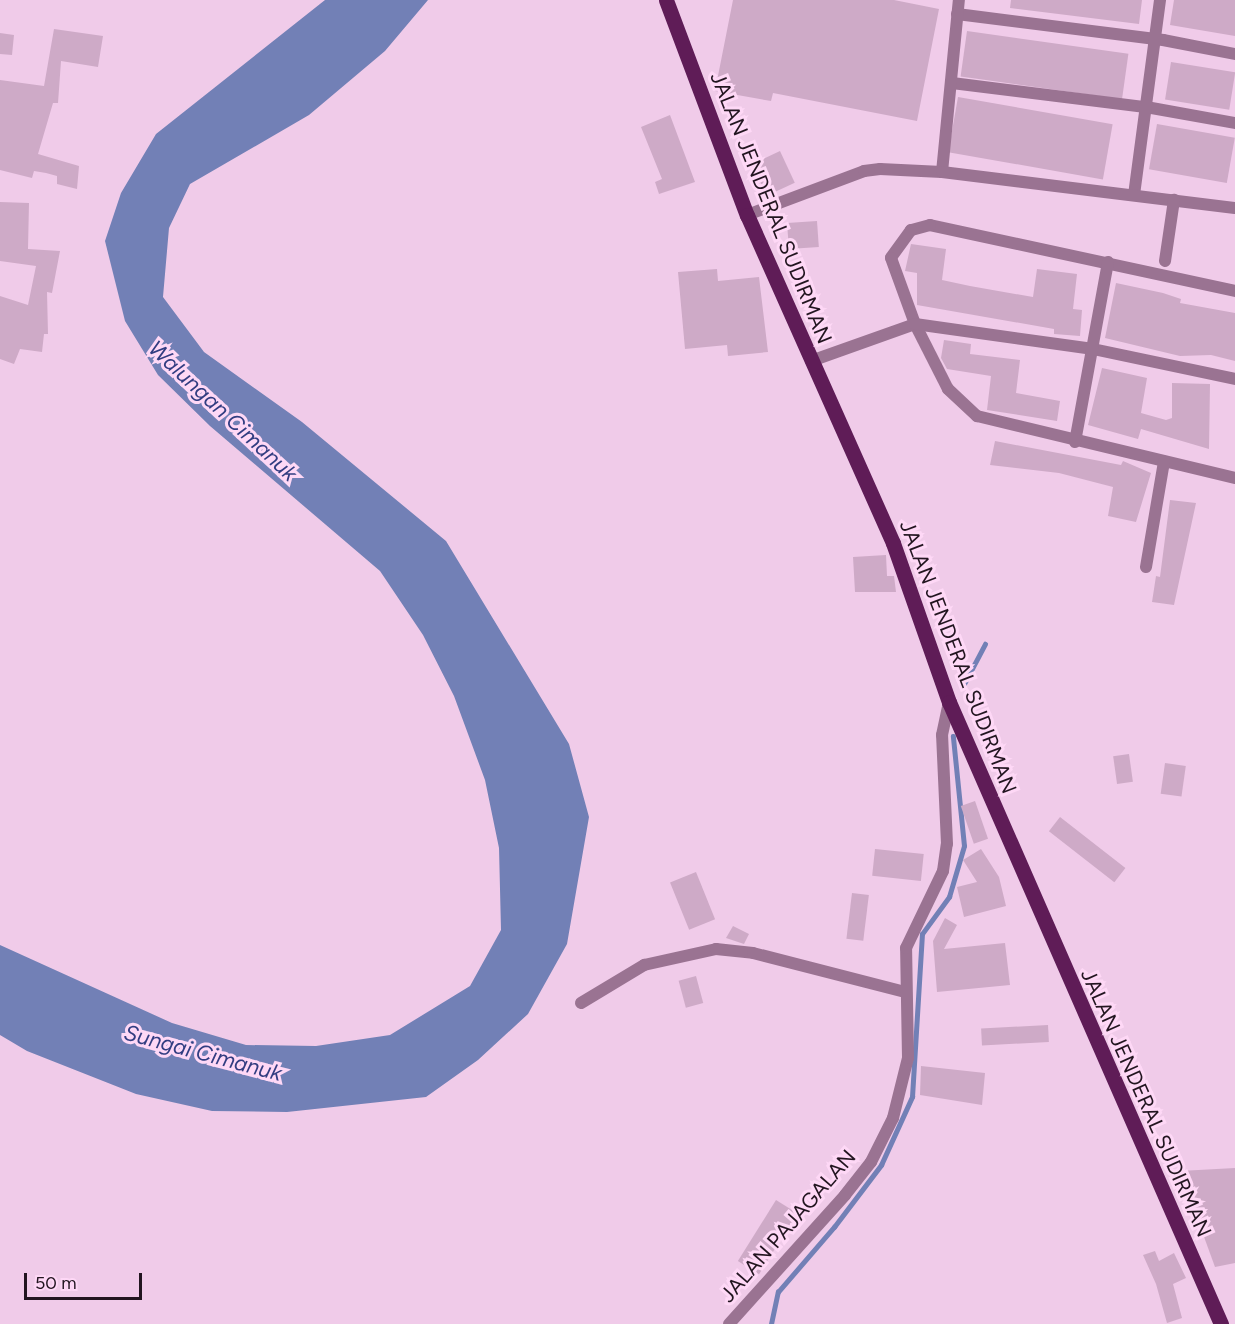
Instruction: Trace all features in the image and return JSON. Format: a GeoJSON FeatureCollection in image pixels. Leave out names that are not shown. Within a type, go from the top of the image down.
{"type":"FeatureCollection","features":[{"type":"Feature","properties":{"kind":"main road","name":"JALAN JENDERAL SUDIRMAN"},"geometry":{"type":"LineString","coordinates":[[666,0],[747,215],[893,543],[949,702],[1221,1324]]}},
{"type":"Feature","properties":{"kind":"street"},"geometry":{"type":"LineString","coordinates":[[942,172],[959,0]]}},
{"type":"Feature","properties":{"kind":"street"},"geometry":{"type":"LineString","coordinates":[[1134,195],[1160,0]]}},
{"type":"Feature","properties":{"kind":"street"},"geometry":{"type":"LineString","coordinates":[[957,14],[1155,39],[1235,54]]}},
{"type":"Feature","properties":{"kind":"street"},"geometry":{"type":"LineString","coordinates":[[952,83],[1146,107],[1235,123]]}},
{"type":"Feature","properties":{"kind":"street"},"geometry":{"type":"LineString","coordinates":[[747,215],[864,171],[942,172],[1235,208]]}},
{"type":"Feature","properties":{"kind":"street"},"geometry":{"type":"LineString","coordinates":[[1165,261],[1174,200]]}},
{"type":"Feature","properties":{"kind":"street"},"geometry":{"type":"LineString","coordinates":[[1235,291],[937,226],[918,227],[898,243],[891,258],[915,324],[948,389],[972,413],[988,421],[1235,478]]}},
{"type":"Feature","properties":{"kind":"street"},"geometry":{"type":"LineString","coordinates":[[1075,442],[1108,262]]}},
{"type":"Feature","properties":{"kind":"street"},"geometry":{"type":"LineString","coordinates":[[811,361],[915,324],[1093,349],[1235,379]]}},
{"type":"Feature","properties":{"kind":"street"},"geometry":{"type":"LineString","coordinates":[[1146,567],[1164,462]]}},
{"type":"Feature","properties":{"kind":"street","name":"JALAN PAJAGALAN"},"geometry":{"type":"LineString","coordinates":[[729,1324],[828,1216],[882,1143],[905,1076],[906,948],[943,871],[947,844],[942,735],[949,702]]}},
{"type":"Feature","properties":{"kind":"street"},"geometry":{"type":"LineString","coordinates":[[581,1003],[644,964],[716,949],[753,953],[905,992]]}},
{"type":"Feature","properties":{"kind":"water"},"geometry":{"type":"Polygon","coordinates":[[[325,0],[428,0],[385,51],[309,115],[190,184],[169,228],[163,297],[204,352],[302,422],[446,541],[569,744],[589,817],[567,944],[528,1014],[478,1060],[426,1097],[287,1112],[212,1111],[136,1094],[27,1051],[0,1035],[0,945],[172,1023],[246,1045],[316,1046],[390,1035],[470,986],[501,930],[499,848],[485,780],[454,696],[423,635],[380,571],[210,426],[158,375],[125,321],[105,241],[121,193],[156,134],[325,0]]]}},
{"type":"Feature","properties":{"kind":"building"},"geometry":{"type":"Polygon","coordinates":[[[733,0],[894,0],[939,9],[917,121],[773,93],[771,101],[715,91],[733,0]]]}},
{"type":"Feature","properties":{"kind":"building"},"geometry":{"type":"Polygon","coordinates":[[[1011,0],[1142,0],[1139,24],[1010,8],[1011,0]]]}},
{"type":"Feature","properties":{"kind":"building"},"geometry":{"type":"Polygon","coordinates":[[[1174,0],[1235,0],[1235,36],[1170,25],[1174,0]]]}},
{"type":"Feature","properties":{"kind":"building"},"geometry":{"type":"Polygon","coordinates":[[[54,29],[103,36],[98,67],[61,61],[58,103],[53,103],[38,154],[79,166],[77,189],[57,184],[57,176],[46,173],[34,171],[32,178],[0,170],[0,80],[44,86],[54,29]]]}},
{"type":"Feature","properties":{"kind":"building"},"geometry":{"type":"Polygon","coordinates":[[[967,31],[1128,54],[1122,99],[961,77],[967,31]]]}},
{"type":"Feature","properties":{"kind":"building"},"geometry":{"type":"Polygon","coordinates":[[[0,33],[14,35],[12,55],[0,54],[0,33]]]}},
{"type":"Feature","properties":{"kind":"building"},"geometry":{"type":"Polygon","coordinates":[[[1171,62],[1235,72],[1229,110],[1165,100],[1171,62]]]}},
{"type":"Feature","properties":{"kind":"building"},"geometry":{"type":"Polygon","coordinates":[[[958,97],[1113,124],[1103,179],[948,152],[958,97]]]}},
{"type":"Feature","properties":{"kind":"building"},"geometry":{"type":"Polygon","coordinates":[[[670,115],[695,182],[659,194],[655,182],[662,179],[641,127],[670,115]]]}},
{"type":"Feature","properties":{"kind":"building"},"geometry":{"type":"Polygon","coordinates":[[[1157,124],[1235,138],[1227,183],[1149,169],[1157,124]]]}},
{"type":"Feature","properties":{"kind":"building"},"geometry":{"type":"Polygon","coordinates":[[[780,151],[795,183],[767,196],[752,164],[780,151]]]}},
{"type":"Feature","properties":{"kind":"building"},"geometry":{"type":"Polygon","coordinates":[[[0,202],[29,203],[28,249],[60,251],[52,293],[47,292],[48,334],[44,334],[42,352],[20,349],[14,364],[0,359],[0,296],[28,305],[36,266],[0,261],[0,202]]]}},
{"type":"Feature","properties":{"kind":"building"},"geometry":{"type":"Polygon","coordinates":[[[817,221],[819,247],[789,249],[787,223],[817,221]]]}},
{"type":"Feature","properties":{"kind":"building"},"geometry":{"type":"Polygon","coordinates":[[[911,244],[946,249],[942,280],[970,286],[1033,297],[1037,269],[1077,274],[1073,309],[1082,310],[1080,336],[1054,334],[1054,329],[917,305],[917,273],[905,271],[911,244]]]}},
{"type":"Feature","properties":{"kind":"building"},"geometry":{"type":"Polygon","coordinates":[[[717,269],[718,281],[759,277],[768,352],[728,356],[727,345],[685,349],[678,272],[717,269]]]}},
{"type":"Feature","properties":{"kind":"building"},"geometry":{"type":"Polygon","coordinates":[[[1116,283],[1163,293],[1181,299],[1180,303],[1235,313],[1235,361],[1211,355],[1180,356],[1105,338],[1116,283]]]}},
{"type":"Feature","properties":{"kind":"building"},"geometry":{"type":"Polygon","coordinates":[[[944,340],[971,344],[970,354],[1020,360],[1016,393],[1060,401],[1057,421],[987,410],[991,376],[947,369],[941,358],[944,340]]]}},
{"type":"Feature","properties":{"kind":"building"},"geometry":{"type":"Polygon","coordinates":[[[1102,368],[1147,378],[1141,413],[1166,420],[1172,418],[1172,383],[1210,384],[1209,449],[1141,429],[1138,439],[1088,425],[1102,368]]]}},
{"type":"Feature","properties":{"kind":"building"},"geometry":{"type":"Polygon","coordinates":[[[995,441],[1121,465],[1123,461],[1151,473],[1136,522],[1108,516],[1113,487],[1059,473],[990,465],[995,441]]]}},
{"type":"Feature","properties":{"kind":"building"},"geometry":{"type":"Polygon","coordinates":[[[1170,500],[1196,503],[1174,605],[1152,602],[1156,576],[1160,577],[1170,500]]]}},
{"type":"Feature","properties":{"kind":"building"},"geometry":{"type":"Polygon","coordinates":[[[886,555],[887,576],[894,576],[896,592],[855,592],[853,557],[886,555]]]}},
{"type":"Feature","properties":{"kind":"building"},"geometry":{"type":"Polygon","coordinates":[[[1129,754],[1133,782],[1117,784],[1113,756],[1129,754]]]}},
{"type":"Feature","properties":{"kind":"building"},"geometry":{"type":"Polygon","coordinates":[[[1165,763],[1186,766],[1181,797],[1161,794],[1165,763]]]}},
{"type":"Feature","properties":{"kind":"building"},"geometry":{"type":"Polygon","coordinates":[[[975,801],[988,839],[974,844],[961,806],[975,801]]]}},
{"type":"Feature","properties":{"kind":"building"},"geometry":{"type":"Polygon","coordinates":[[[1060,817],[1125,868],[1114,882],[1049,831],[1060,817]]]}},
{"type":"Feature","properties":{"kind":"building"},"geometry":{"type":"Polygon","coordinates":[[[875,849],[924,854],[921,881],[872,876],[875,849]]]}},
{"type":"Feature","properties":{"kind":"building"},"geometry":{"type":"Polygon","coordinates":[[[981,849],[999,877],[1006,906],[964,917],[957,887],[977,882],[963,860],[981,849]]]}},
{"type":"Feature","properties":{"kind":"building"},"geometry":{"type":"Polygon","coordinates":[[[696,872],[715,919],[689,930],[670,882],[696,872]]]}},
{"type":"Feature","properties":{"kind":"building"},"geometry":{"type":"Polygon","coordinates":[[[852,893],[869,895],[863,941],[846,939],[852,893]]]}},
{"type":"Feature","properties":{"kind":"building"},"geometry":{"type":"Polygon","coordinates":[[[945,918],[957,925],[944,949],[1005,943],[1010,985],[937,992],[933,941],[945,918]]]}},
{"type":"Feature","properties":{"kind":"building"},"geometry":{"type":"Polygon","coordinates":[[[733,926],[749,934],[744,944],[726,938],[733,926]]]}},
{"type":"Feature","properties":{"kind":"building"},"geometry":{"type":"Polygon","coordinates":[[[696,976],[703,1003],[686,1008],[679,981],[696,976]]]}},
{"type":"Feature","properties":{"kind":"building"},"geometry":{"type":"Polygon","coordinates":[[[1048,1025],[1049,1042],[982,1045],[981,1029],[1048,1025]]]}},
{"type":"Feature","properties":{"kind":"building"},"geometry":{"type":"Polygon","coordinates":[[[921,1066],[985,1073],[982,1105],[920,1095],[921,1066]]]}},
{"type":"Feature","properties":{"kind":"building"},"geometry":{"type":"Polygon","coordinates":[[[1235,1168],[1235,1263],[1215,1267],[1180,1171],[1235,1168]]]}},
{"type":"Feature","properties":{"kind":"building"},"geometry":{"type":"Polygon","coordinates":[[[776,1200],[797,1213],[759,1274],[738,1261],[776,1200]]]}},
{"type":"Feature","properties":{"kind":"building"},"geometry":{"type":"Polygon","coordinates":[[[1155,1251],[1159,1261],[1174,1253],[1186,1278],[1173,1284],[1182,1318],[1167,1323],[1156,1284],[1143,1255],[1155,1251]]]}},
{"type":"Feature","properties":{"kind":"waterway"},"geometry":{"type":"LineString","coordinates":[[964,684],[985,644]]}},
{"type":"Feature","properties":{"kind":"waterway"},"geometry":{"type":"LineString","coordinates":[[771,1324],[778,1292],[834,1227],[881,1165],[912,1097],[922,934],[949,897],[964,846],[953,737]]}},
{"type":"Feature","properties":{"kind":"water label","name":"Walungan Cimanuk"},"geometry":{"type":"Point","coordinates":[223,411]}},
{"type":"Feature","properties":{"kind":"water label","name":"Sungai Cimanuk"},"geometry":{"type":"Point","coordinates":[203,1053]}}]}
